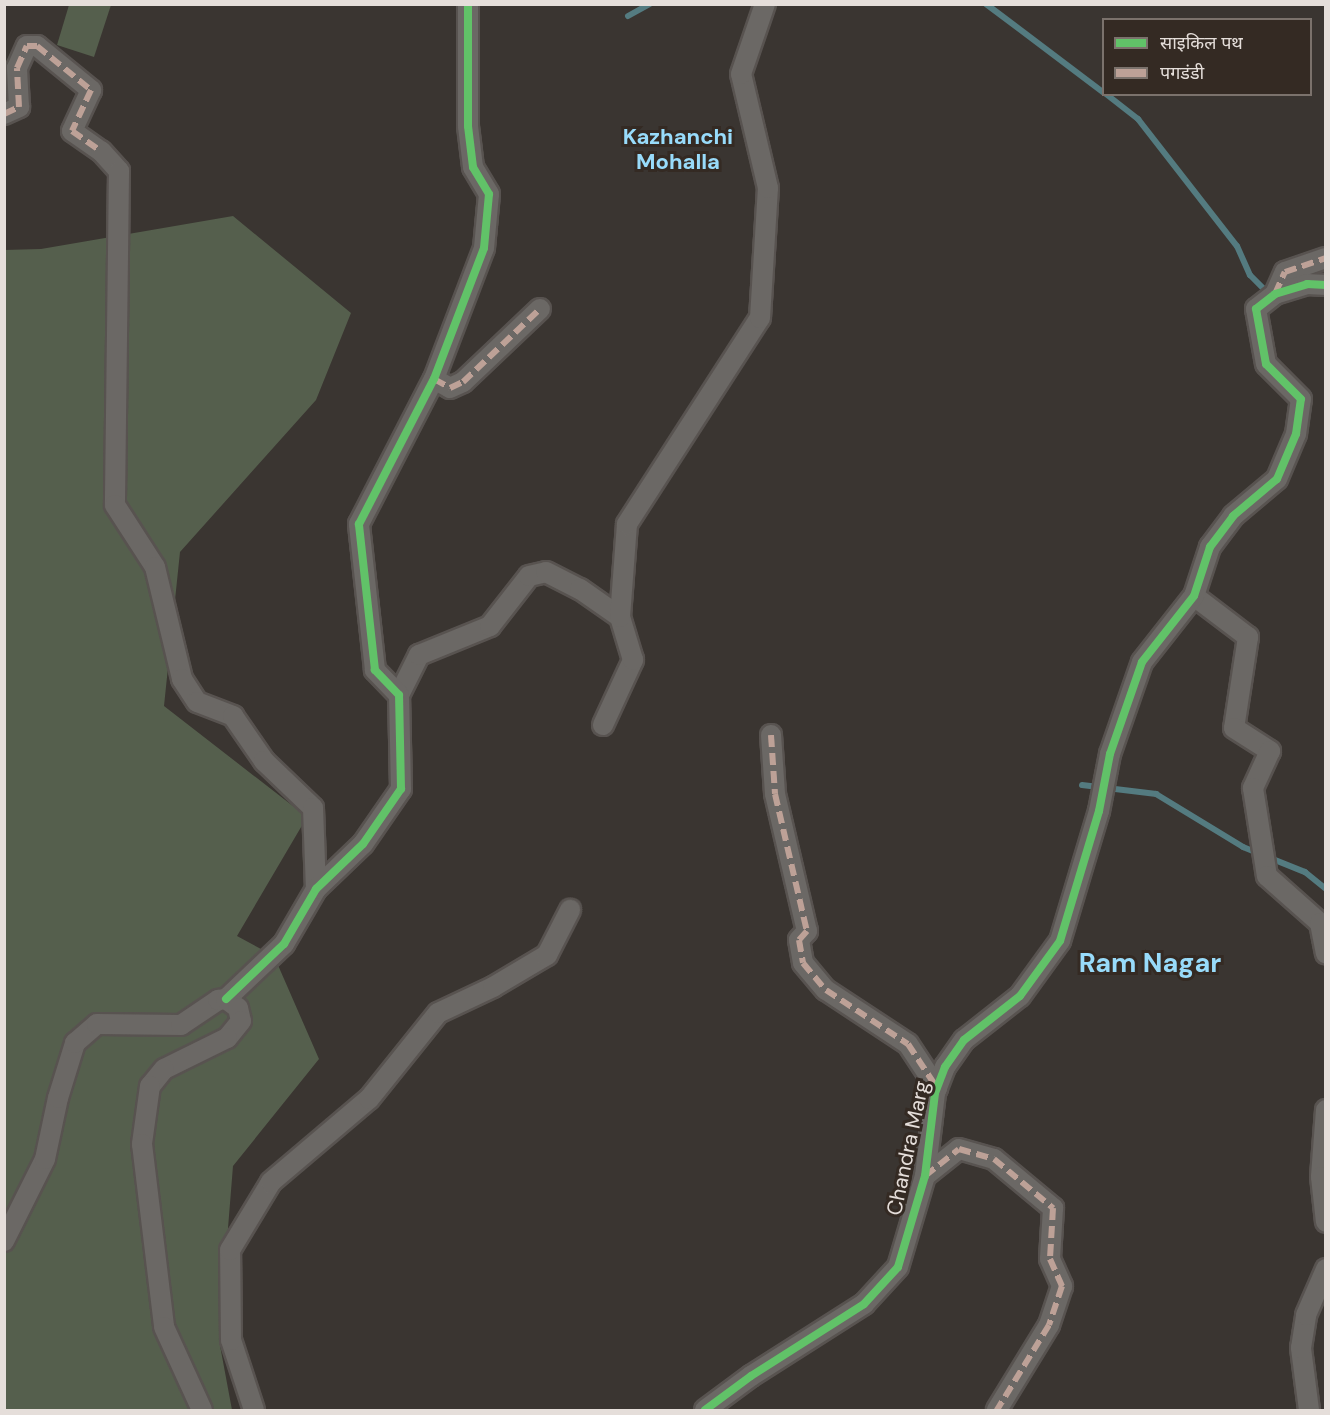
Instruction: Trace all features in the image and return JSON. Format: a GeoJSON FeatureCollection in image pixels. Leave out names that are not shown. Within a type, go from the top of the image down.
{"type":"FeatureCollection","features":[{"type":"Feature","properties":{"kind":"street"},"geometry":{"type":"LineString","coordinates":[[399,695],[375,670],[359,524],[434,379],[484,248],[489,194],[473,167],[468,126],[468,4]]}},
{"type":"Feature","properties":{"kind":"street"},"geometry":{"type":"LineString","coordinates":[[603,725],[633,660],[620,617],[627,524],[760,318],[768,188],[741,74],[765,4]]}},
{"type":"Feature","properties":{"kind":"street"},"geometry":{"type":"LineString","coordinates":[[4,114],[19,107],[17,68],[27,46],[37,46],[91,90],[72,131],[101,151],[119,171],[115,505],[155,567],[182,680],[196,702],[233,716],[264,761],[313,808],[316,889]]}},
{"type":"Feature","properties":{"kind":"street"},"geometry":{"type":"LineString","coordinates":[[1275,294],[1285,272],[1326,258]]}},
{"type":"Feature","properties":{"kind":"street"},"geometry":{"type":"LineString","coordinates":[[1326,285],[1307,284],[1275,294],[1256,309],[1266,364],[1301,399],[1296,434],[1277,479],[1233,516],[1210,547],[1194,596],[1248,637],[1234,728],[1270,751],[1253,788],[1268,876],[1320,923],[1326,952]]}},
{"type":"Feature","properties":{"kind":"street"},"geometry":{"type":"LineString","coordinates":[[434,379],[450,388],[463,382],[540,309]]}},
{"type":"Feature","properties":{"kind":"street"},"geometry":{"type":"LineString","coordinates":[[4,1241],[45,1159],[58,1098],[75,1043],[96,1024],[181,1025],[218,1000],[226,999],[284,944],[316,889],[363,844],[401,789],[399,695],[419,656],[490,626],[529,576],[546,572],[580,589],[620,617]]}},
{"type":"Feature","properties":{"kind":"street","name":"Chandra Marg"},"geometry":{"type":"LineString","coordinates":[[705,1410],[751,1376],[864,1305],[898,1267],[925,1176],[937,1088],[945,1067],[964,1040],[1020,996],[1060,941],[1099,811],[1110,754],[1142,662],[1194,596]]}},
{"type":"Feature","properties":{"kind":"street"},"geometry":{"type":"LineString","coordinates":[[771,735],[776,794],[807,931],[799,940],[803,963],[826,990],[908,1044],[937,1088]]}},
{"type":"Feature","properties":{"kind":"street"},"geometry":{"type":"LineString","coordinates":[[254,1410],[231,1340],[230,1250],[271,1182],[369,1099],[438,1013],[493,987],[546,955],[570,910]]}},
{"type":"Feature","properties":{"kind":"street"},"geometry":{"type":"LineString","coordinates":[[202,1410],[165,1327],[142,1144],[150,1086],[164,1070],[227,1038],[241,1021],[238,1008],[226,999]]}},
{"type":"Feature","properties":{"kind":"street"},"geometry":{"type":"LineString","coordinates":[[1326,1110],[1322,1177],[1326,1222]]}},
{"type":"Feature","properties":{"kind":"street"},"geometry":{"type":"LineString","coordinates":[[925,1176],[959,1149],[994,1159],[1053,1208],[1050,1259],[1062,1286],[1049,1325],[997,1410]]}},
{"type":"Feature","properties":{"kind":"street"},"geometry":{"type":"LineString","coordinates":[[1309,1410],[1301,1348],[1306,1315],[1326,1269]]}},
{"type":"Feature","properties":{"kind":"green space"},"geometry":{"type":"Polygon","coordinates":[[[69,5],[111,5],[94,57],[57,45],[69,5]]]}},
{"type":"Feature","properties":{"kind":"green space"},"geometry":{"type":"Polygon","coordinates":[[[233,216],[351,313],[316,400],[180,552],[164,706],[307,817],[237,936],[274,956],[319,1059],[233,1166],[219,1340],[232,1410],[5,1410],[4,250],[41,249],[233,216]]]}},
{"type":"Feature","properties":{"kind":"waterway"},"geometry":{"type":"LineString","coordinates":[[628,16],[650,4]]}},
{"type":"Feature","properties":{"kind":"waterway"},"geometry":{"type":"LineString","coordinates":[[986,4],[1102,91]]}},
{"type":"Feature","properties":{"kind":"waterway"},"geometry":{"type":"LineString","coordinates":[[1109,96],[1138,119],[1237,246],[1250,275],[1266,291]]}},
{"type":"Feature","properties":{"kind":"waterway"},"geometry":{"type":"LineString","coordinates":[[1082,785],[1156,794],[1243,847],[1305,872],[1326,889]]}},
{"type":"Feature","properties":{"kind":"marked path"},"geometry":{"type":"LineString","coordinates":[[4,114],[19,107],[17,68],[27,46],[37,46],[91,90],[72,131],[101,151]]}},
{"type":"Feature","properties":{"kind":"marked path"},"geometry":{"type":"LineString","coordinates":[[1275,294],[1285,272],[1326,258]]}},
{"type":"Feature","properties":{"kind":"marked path"},"geometry":{"type":"LineString","coordinates":[[434,379],[450,388],[463,382],[540,309]]}},
{"type":"Feature","properties":{"kind":"marked path"},"geometry":{"type":"LineString","coordinates":[[771,735],[775,794],[807,931],[799,940],[803,963],[826,990],[908,1044],[937,1088]]}},
{"type":"Feature","properties":{"kind":"marked path"},"geometry":{"type":"LineString","coordinates":[[925,1176],[959,1149],[994,1159],[1053,1208],[1050,1259],[1062,1286],[1049,1325],[997,1410]]}},
{"type":"Feature","properties":{"kind":"cycle path"},"geometry":{"type":"LineString","coordinates":[[226,999],[284,944],[316,889],[363,844],[401,789],[399,695],[375,670],[359,524],[434,379],[484,248],[489,194],[473,167],[468,126],[468,4]]}},
{"type":"Feature","properties":{"kind":"cycle path"},"geometry":{"type":"LineString","coordinates":[[705,1410],[751,1376],[864,1304],[898,1267],[925,1176],[935,1093],[945,1067],[964,1040],[1020,996],[1060,941],[1099,811],[1110,754],[1142,662],[1194,596],[1210,547],[1233,516],[1277,479],[1296,434],[1301,399],[1266,364],[1256,309],[1275,294],[1307,284],[1326,285]]}},
{"type":"Feature","properties":{"kind":"district","name":"Kazhanchi Mohalla"},"geometry":{"type":"Point","coordinates":[678,148]}},
{"type":"Feature","properties":{"kind":"district","name":"Ram Nagar"},"geometry":{"type":"Point","coordinates":[1150,963]}}]}
